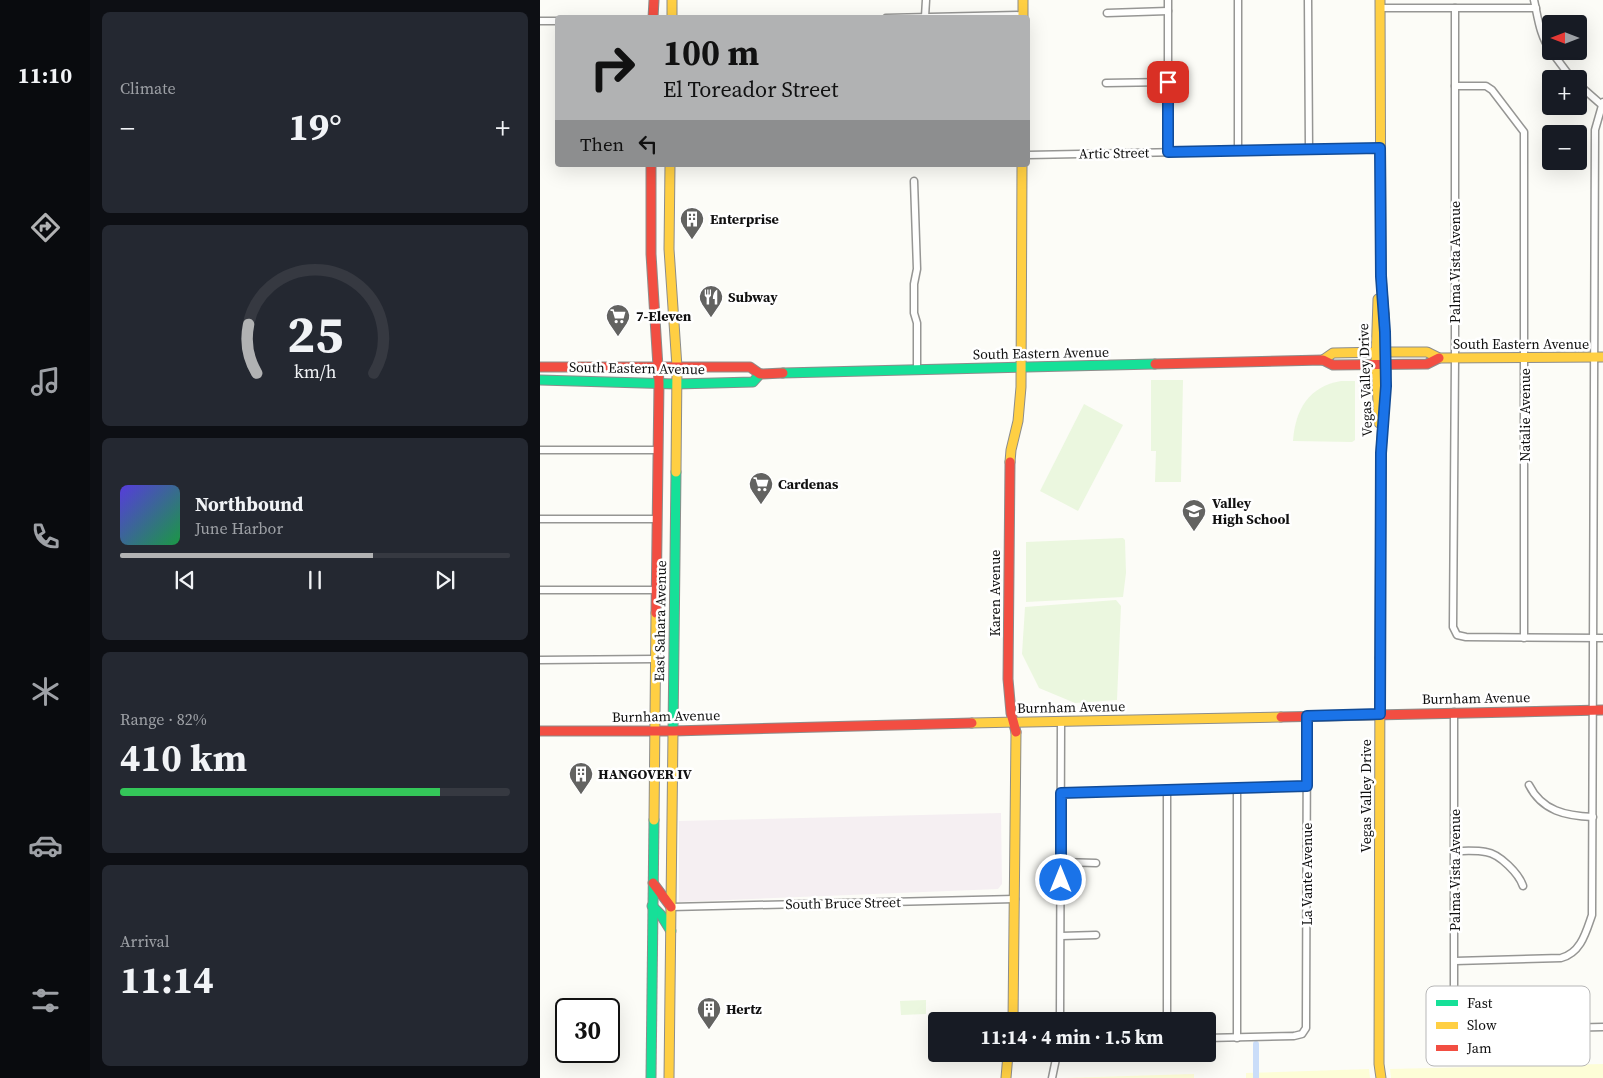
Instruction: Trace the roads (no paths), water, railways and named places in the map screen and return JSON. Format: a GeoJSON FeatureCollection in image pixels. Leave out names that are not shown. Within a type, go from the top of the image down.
{"type":"FeatureCollection","features":[{"type":"Feature","properties":{"kind":"main road"},"geometry":{"type":"LineString","coordinates":[[654,0],[654,15]]}},
{"type":"Feature","properties":{"kind":"main road"},"geometry":{"type":"LineString","coordinates":[[672,0],[672,15]]}},
{"type":"Feature","properties":{"kind":"main road"},"geometry":{"type":"LineString","coordinates":[[1023,0],[1023,15]]}},
{"type":"Feature","properties":{"kind":"main road","name":"Vegas Valley Drive"},"geometry":{"type":"LineString","coordinates":[[1380,4],[1381,276],[1386,352],[1381,453],[1380,1078]]}},
{"type":"Feature","properties":{"kind":"main road","name":"East Sahara Avenue"},"geometry":{"type":"LineString","coordinates":[[651,167],[652,254],[658,367],[651,1078]]}},
{"type":"Feature","properties":{"kind":"main road","name":"East Sahara Avenue"},"geometry":{"type":"LineString","coordinates":[[670,167],[670,251],[677,367],[670,1078]]}},
{"type":"Feature","properties":{"kind":"main road","name":"Karen Avenue"},"geometry":{"type":"LineString","coordinates":[[1013,1012],[1016,731],[1011,713],[1008,679],[1009,486],[1011,452],[1018,421],[1021,368],[1022,167]]}},
{"type":"Feature","properties":{"kind":"main road"},"geometry":{"type":"LineString","coordinates":[[651,203],[669,208]]}},
{"type":"Feature","properties":{"kind":"main road","name":"Vegas Valley Drive"},"geometry":{"type":"LineString","coordinates":[[1381,276],[1375,332],[1375,365],[1381,453]]}},
{"type":"Feature","properties":{"kind":"main road","name":"South Eastern Avenue"},"geometry":{"type":"LineString","coordinates":[[1323,360],[1333,353],[1375,352],[1427,352],[1439,358],[1599,357]]}},
{"type":"Feature","properties":{"kind":"main road","name":"South Eastern Avenue"},"geometry":{"type":"LineString","coordinates":[[540,367],[750,367],[760,374],[1323,360],[1333,366],[1386,365],[1428,364],[1439,358]]}},
{"type":"Feature","properties":{"kind":"main road","name":"South Eastern Avenue"},"geometry":{"type":"LineString","coordinates":[[540,380],[676,384],[753,382],[760,374]]}},
{"type":"Feature","properties":{"kind":"main road"},"geometry":{"type":"LineString","coordinates":[[656,556],[675,556]]}},
{"type":"Feature","properties":{"kind":"main road","name":"Burnham Avenue"},"geometry":{"type":"LineString","coordinates":[[540,731],[673,731],[1598,710]]}},
{"type":"Feature","properties":{"kind":"main road"},"geometry":{"type":"LineString","coordinates":[[653,882],[659,889],[663,899],[671,907]]}},
{"type":"Feature","properties":{"kind":"main road"},"geometry":{"type":"LineString","coordinates":[[652,906],[661,912],[664,923],[671,931]]}},
{"type":"Feature","properties":{"kind":"main road"},"geometry":{"type":"LineString","coordinates":[[1006,1078],[1007,1062]]}},
{"type":"Feature","properties":{"kind":"street"},"geometry":{"type":"LineString","coordinates":[[925,15],[926,0]]}},
{"type":"Feature","properties":{"kind":"street"},"geometry":{"type":"LineString","coordinates":[[1168,0],[1168,152]]}},
{"type":"Feature","properties":{"kind":"street"},"geometry":{"type":"LineString","coordinates":[[1238,0],[1238,151]]}},
{"type":"Feature","properties":{"kind":"street"},"geometry":{"type":"LineString","coordinates":[[1308,0],[1309,149]]}},
{"type":"Feature","properties":{"kind":"street"},"geometry":{"type":"LineString","coordinates":[[1534,0],[1542,35]]}},
{"type":"Feature","properties":{"kind":"street"},"geometry":{"type":"LineString","coordinates":[[1380,4],[1454,8],[1536,8]]}},
{"type":"Feature","properties":{"kind":"street","name":"Palma Vista Avenue"},"geometry":{"type":"LineString","coordinates":[[1454,8],[1455,358],[1453,627],[1457,635],[1466,638],[1524,638]]}},
{"type":"Feature","properties":{"kind":"street"},"geometry":{"type":"LineString","coordinates":[[1106,13],[1168,12]]}},
{"type":"Feature","properties":{"kind":"street"},"geometry":{"type":"LineString","coordinates":[[540,21],[555,21]]}},
{"type":"Feature","properties":{"kind":"street"},"geometry":{"type":"LineString","coordinates":[[1106,83],[1168,82]]}},
{"type":"Feature","properties":{"kind":"street","name":"Natalie Avenue"},"geometry":{"type":"LineString","coordinates":[[1455,86],[1486,86],[1492,90],[1524,132],[1524,638]]}},
{"type":"Feature","properties":{"kind":"street"},"geometry":{"type":"LineString","coordinates":[[1455,961],[1562,958],[1568,956],[1574,953],[1579,945],[1592,915],[1593,817],[1598,710],[1594,638],[1599,357],[1596,130],[1603,105],[1587,92]]}},
{"type":"Feature","properties":{"kind":"street","name":"Artic Street"},"geometry":{"type":"LineString","coordinates":[[1030,155],[1380,148]]}},
{"type":"Feature","properties":{"kind":"street"},"geometry":{"type":"LineString","coordinates":[[914,181],[917,270],[914,284],[914,313],[917,323],[917,370]]}},
{"type":"Feature","properties":{"kind":"street"},"geometry":{"type":"LineString","coordinates":[[540,450],[658,450]]}},
{"type":"Feature","properties":{"kind":"street"},"geometry":{"type":"LineString","coordinates":[[540,519],[657,519]]}},
{"type":"Feature","properties":{"kind":"street"},"geometry":{"type":"LineString","coordinates":[[540,590],[656,590]]}},
{"type":"Feature","properties":{"kind":"street"},"geometry":{"type":"LineString","coordinates":[[1524,638],[1603,638]]}},
{"type":"Feature","properties":{"kind":"street"},"geometry":{"type":"LineString","coordinates":[[540,660],[655,659]]}},
{"type":"Feature","properties":{"kind":"street","name":"Palma Vista Avenue"},"geometry":{"type":"LineString","coordinates":[[1454,712],[1455,986]]}},
{"type":"Feature","properties":{"kind":"street","name":"La Vante Avenue"},"geometry":{"type":"LineString","coordinates":[[1237,1038],[1294,1036],[1304,1032],[1306,1022],[1307,716]]}},
{"type":"Feature","properties":{"kind":"street"},"geometry":{"type":"LineString","coordinates":[[1060,1012],[1061,722]]}},
{"type":"Feature","properties":{"kind":"street"},"geometry":{"type":"LineString","coordinates":[[1529,785],[1534,794],[1546,806],[1555,811],[1574,816],[1593,817]]}},
{"type":"Feature","properties":{"kind":"street"},"geometry":{"type":"LineString","coordinates":[[1061,793],[1307,786]]}},
{"type":"Feature","properties":{"kind":"street"},"geometry":{"type":"LineString","coordinates":[[1216,1038],[1237,1038],[1237,788]]}},
{"type":"Feature","properties":{"kind":"street"},"geometry":{"type":"LineString","coordinates":[[1167,790],[1167,1012]]}},
{"type":"Feature","properties":{"kind":"street"},"geometry":{"type":"LineString","coordinates":[[1454,851],[1487,852],[1498,857],[1520,876],[1523,886]]}},
{"type":"Feature","properties":{"kind":"street"},"geometry":{"type":"LineString","coordinates":[[1061,862],[1096,862]]}},
{"type":"Feature","properties":{"kind":"street","name":"South Bruce Street"},"geometry":{"type":"LineString","coordinates":[[671,907],[1015,899]]}},
{"type":"Feature","properties":{"kind":"street"},"geometry":{"type":"LineString","coordinates":[[1061,936],[1096,936]]}},
{"type":"Feature","properties":{"kind":"street","name":"Palma Vista Avenue"},"geometry":{"type":"LineString","coordinates":[[1590,1027],[1603,1027]]}},
{"type":"Feature","properties":{"kind":"street"},"geometry":{"type":"LineString","coordinates":[[1052,1078],[1055,1062]]}},
{"type":"Feature","properties":{"kind":"waterway"},"geometry":{"type":"LineString","coordinates":[[1256,1044],[1256,1078]]}},
{"type":"Feature","properties":{"kind":"place","name":"Enterprise"},"geometry":{"type":"Point","coordinates":[692,240]}},
{"type":"Feature","properties":{"kind":"place","name":"Subway"},"geometry":{"type":"Point","coordinates":[711,318]}},
{"type":"Feature","properties":{"kind":"place","name":"7-Eleven"},"geometry":{"type":"Point","coordinates":[618,337]}},
{"type":"Feature","properties":{"kind":"place","name":"Cardenas"},"geometry":{"type":"Point","coordinates":[761,505]}},
{"type":"Feature","properties":{"kind":"place","name":"Valley High School"},"geometry":{"type":"Point","coordinates":[1194,532]}},
{"type":"Feature","properties":{"kind":"place","name":"HANGOVER IV"},"geometry":{"type":"Point","coordinates":[581,795]}},
{"type":"Feature","properties":{"kind":"place","name":"Hertz"},"geometry":{"type":"Point","coordinates":[709,1030]}}]}
